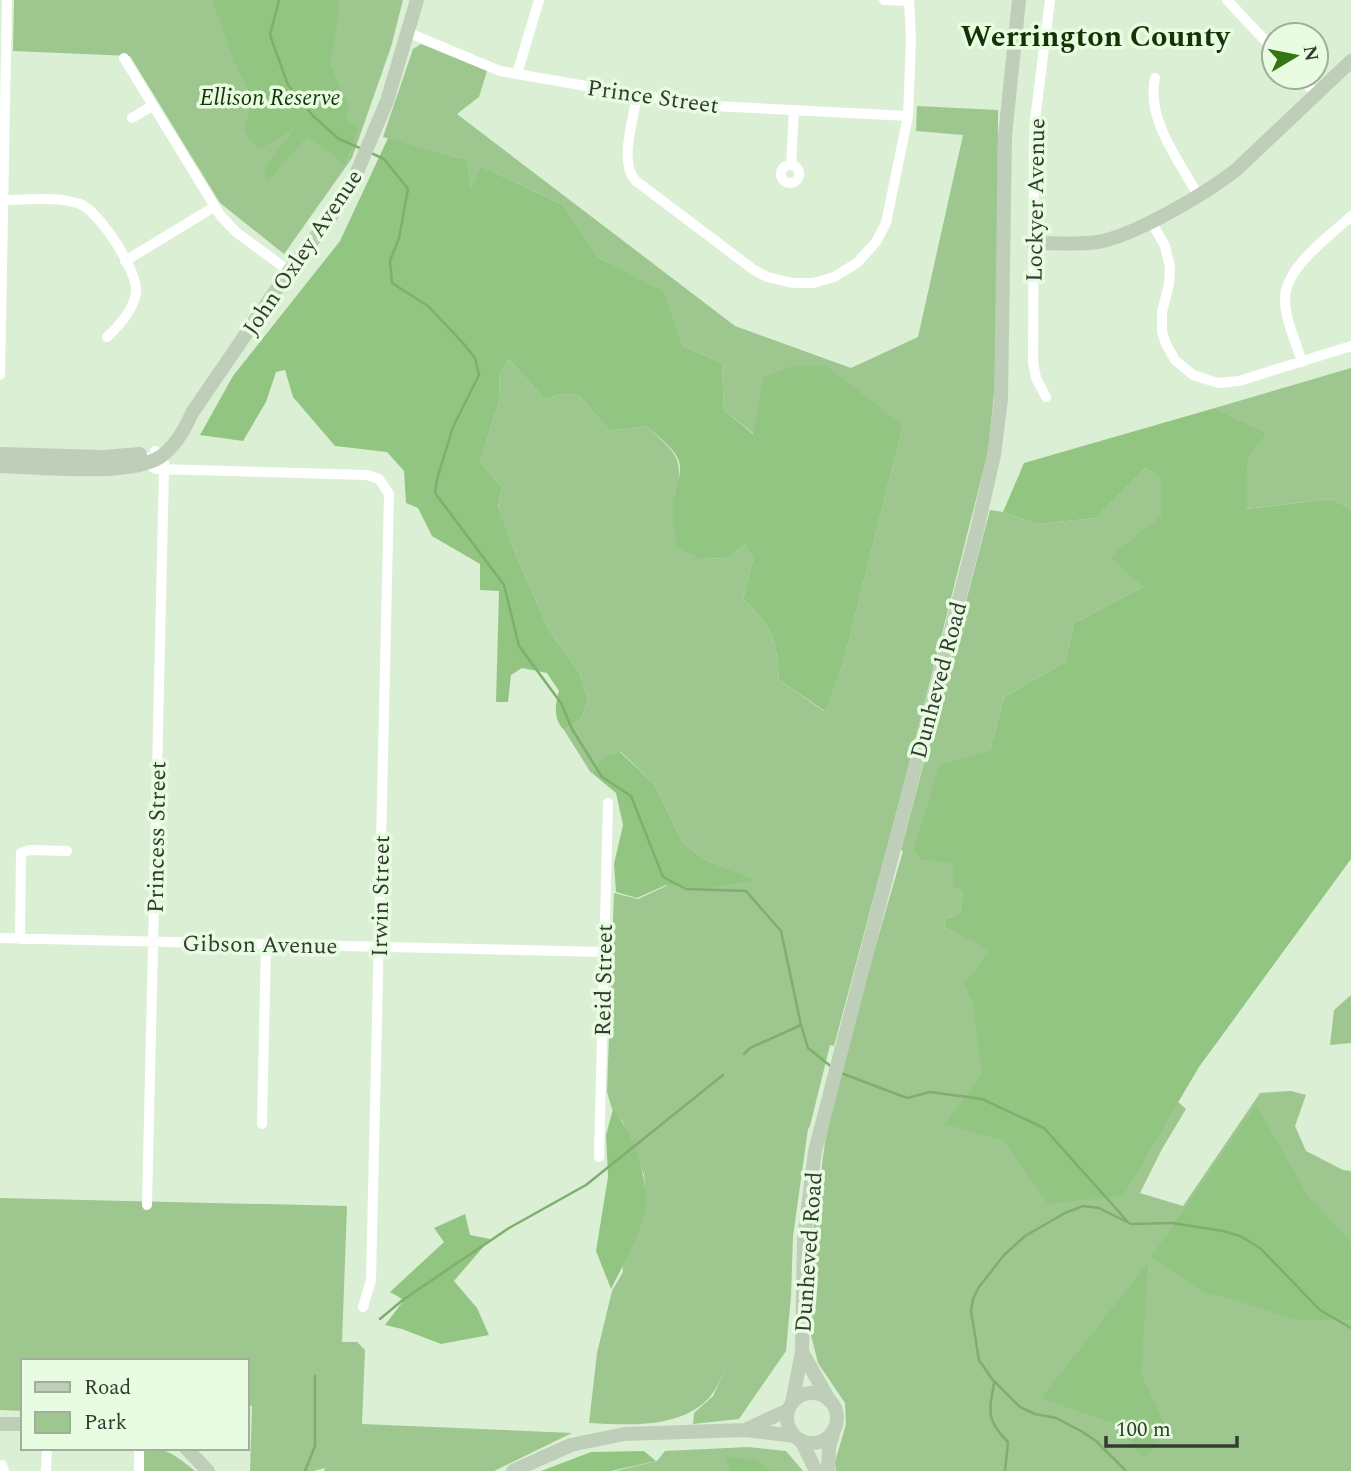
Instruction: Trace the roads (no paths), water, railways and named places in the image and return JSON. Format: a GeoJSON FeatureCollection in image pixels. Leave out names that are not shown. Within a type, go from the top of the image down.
{"type":"FeatureCollection","features":[{"type":"Feature","properties":{"kind":"main road","name":"John Oxley Avenue"},"geometry":{"type":"LineString","coordinates":[[155,458],[177,440],[192,413],[289,271],[328,221],[360,167],[387,101],[417,0]]}},
{"type":"Feature","properties":{"kind":"main road","name":"Dunheved Road"},"geometry":{"type":"LineString","coordinates":[[790,1407],[802,1352],[806,1208],[815,1151],[995,455],[1003,374],[1004,136],[1019,0]]}},
{"type":"Feature","properties":{"kind":"main road"},"geometry":{"type":"LineString","coordinates":[[1033,243],[1100,241],[1125,234],[1198,195],[1236,170],[1351,61]]}},
{"type":"Feature","properties":{"kind":"main road"},"geometry":{"type":"LineString","coordinates":[[0,454],[155,458]]}},
{"type":"Feature","properties":{"kind":"main road"},"geometry":{"type":"LineString","coordinates":[[0,466],[99,468],[155,458]]}},
{"type":"Feature","properties":{"kind":"main road","name":"Dunheved Road"},"geometry":{"type":"LineString","coordinates":[[802,1352],[830,1401]]}},
{"type":"Feature","properties":{"kind":"main road"},"geometry":{"type":"LineString","coordinates":[[746,1430],[790,1407],[800,1396],[810,1393],[821,1395],[830,1401],[836,1415],[829,1448],[828,1471]]}},
{"type":"Feature","properties":{"kind":"main road"},"geometry":{"type":"LineString","coordinates":[[790,1407],[788,1424],[816,1471]]}},
{"type":"Feature","properties":{"kind":"main road"},"geometry":{"type":"LineString","coordinates":[[0,1424],[21,1424]]}},
{"type":"Feature","properties":{"kind":"main road"},"geometry":{"type":"LineString","coordinates":[[513,1471],[555,1450],[612,1436],[746,1430],[798,1438],[811,1443],[821,1441],[830,1434],[835,1425]]}},
{"type":"Feature","properties":{"kind":"main road"},"geometry":{"type":"LineString","coordinates":[[188,1450],[208,1471]]}},
{"type":"Feature","properties":{"kind":"street"},"geometry":{"type":"LineString","coordinates":[[0,375],[7,0]]}},
{"type":"Feature","properties":{"kind":"street"},"geometry":{"type":"LineString","coordinates":[[517,74],[539,0]]}},
{"type":"Feature","properties":{"kind":"street"},"geometry":{"type":"LineString","coordinates":[[637,95],[627,157],[631,176],[754,270],[773,279],[813,283],[840,274],[863,259],[876,242],[888,215],[908,116],[911,39],[909,1],[884,0]]}},
{"type":"Feature","properties":{"kind":"street","name":"Lockyer Avenue"},"geometry":{"type":"LineString","coordinates":[[1046,397],[1036,378],[1033,362],[1033,243],[1035,120],[1050,0]]}},
{"type":"Feature","properties":{"kind":"street"},"geometry":{"type":"LineString","coordinates":[[1227,0],[1260,35]]}},
{"type":"Feature","properties":{"kind":"street","name":"Prince Street"},"geometry":{"type":"LineString","coordinates":[[407,32],[500,71],[637,95],[705,105],[908,116]]}},
{"type":"Feature","properties":{"kind":"street"},"geometry":{"type":"LineString","coordinates":[[124,58],[214,207],[230,226],[289,271]]}},
{"type":"Feature","properties":{"kind":"street"},"geometry":{"type":"LineString","coordinates":[[1155,78],[1152,97],[1158,120],[1198,195]]}},
{"type":"Feature","properties":{"kind":"street"},"geometry":{"type":"LineString","coordinates":[[1313,91],[1316,94]]}},
{"type":"Feature","properties":{"kind":"street"},"geometry":{"type":"LineString","coordinates":[[132,118],[152,106]]}},
{"type":"Feature","properties":{"kind":"street"},"geometry":{"type":"LineString","coordinates":[[791,165],[794,110]]}},
{"type":"Feature","properties":{"kind":"street"},"geometry":{"type":"LineString","coordinates":[[4,200],[67,201],[85,206],[104,225],[134,278],[135,295],[123,321],[107,337]]}},
{"type":"Feature","properties":{"kind":"street"},"geometry":{"type":"LineString","coordinates":[[125,261],[214,207]]}},
{"type":"Feature","properties":{"kind":"street"},"geometry":{"type":"LineString","coordinates":[[1302,362],[1286,306],[1287,285],[1297,267],[1351,216]]}},
{"type":"Feature","properties":{"kind":"street"},"geometry":{"type":"LineString","coordinates":[[1151,221],[1165,246],[1170,267],[1169,284],[1161,312],[1162,332],[1170,352],[1181,366],[1205,380],[1226,383],[1246,380],[1351,346]]}},
{"type":"Feature","properties":{"kind":"street","name":"Irwin Street"},"geometry":{"type":"LineString","coordinates":[[155,458],[368,475],[384,484],[389,499],[371,1280],[363,1307]]}},
{"type":"Feature","properties":{"kind":"street","name":"Princess Street"},"geometry":{"type":"LineString","coordinates":[[147,1205],[153,942],[155,458]]}},
{"type":"Feature","properties":{"kind":"street","name":"Reid Street"},"geometry":{"type":"LineString","coordinates":[[599,1157],[608,803]]}},
{"type":"Feature","properties":{"kind":"street"},"geometry":{"type":"LineString","coordinates":[[20,939],[21,853],[30,850],[67,851]]}},
{"type":"Feature","properties":{"kind":"street","name":"Gibson Avenue"},"geometry":{"type":"LineString","coordinates":[[0,938],[604,952]]}},
{"type":"Feature","properties":{"kind":"street"},"geometry":{"type":"LineString","coordinates":[[262,1124],[266,944]]}},
{"type":"Feature","properties":{"kind":"street"},"geometry":{"type":"LineString","coordinates":[[47,1450],[47,1471]]}},
{"type":"Feature","properties":{"kind":"street"},"geometry":{"type":"LineString","coordinates":[[139,1450],[139,1471]]}},
{"type":"Feature","properties":{"kind":"waterway"},"geometry":{"type":"LineString","coordinates":[[279,0],[270,35],[288,85],[313,116],[339,139],[362,149]]}},
{"type":"Feature","properties":{"kind":"waterway"},"geometry":{"type":"LineString","coordinates":[[371,153],[384,159],[408,189],[399,238],[390,261],[392,283],[428,306],[463,343],[475,358],[479,375],[453,427],[435,493],[504,585],[519,646],[561,703],[572,729],[602,777],[631,796],[663,877],[686,889],[746,891],[781,931],[808,1048],[833,1068]]}},
{"type":"Feature","properties":{"kind":"waterway"},"geometry":{"type":"LineString","coordinates":[[744,1054],[750,1048],[801,1025]]}},
{"type":"Feature","properties":{"kind":"waterway"},"geometry":{"type":"LineString","coordinates":[[841,1073],[907,1098],[930,1092],[982,1099],[1044,1128],[1128,1222]]}},
{"type":"Feature","properties":{"kind":"waterway"},"geometry":{"type":"LineString","coordinates":[[380,1319],[404,1299],[509,1228],[586,1185],[723,1075]]}},
{"type":"Feature","properties":{"kind":"waterway"},"geometry":{"type":"LineString","coordinates":[[1126,1471],[1096,1441],[1081,1431],[1056,1418],[1035,1414],[1020,1407],[992,1379],[979,1360],[971,1311],[973,1299],[1004,1255],[1025,1236],[1083,1206],[1099,1208],[1131,1224],[1172,1223],[1223,1231],[1240,1236],[1260,1248],[1320,1310],[1351,1328]]}},
{"type":"Feature","properties":{"kind":"waterway"},"geometry":{"type":"LineString","coordinates":[[305,1471],[315,1446],[315,1376]]}},
{"type":"Feature","properties":{"kind":"waterway"},"geometry":{"type":"LineString","coordinates":[[994,1383],[991,1416],[996,1428],[1008,1442],[1005,1471]]}},
{"type":"Feature","properties":{"kind":"district","name":"Werrington County"},"geometry":{"type":"Point","coordinates":[1095,36]}},
{"type":"Feature","properties":{"kind":"park label","name":"Ellison Reserve"},"geometry":{"type":"Point","coordinates":[270,97]}}]}
